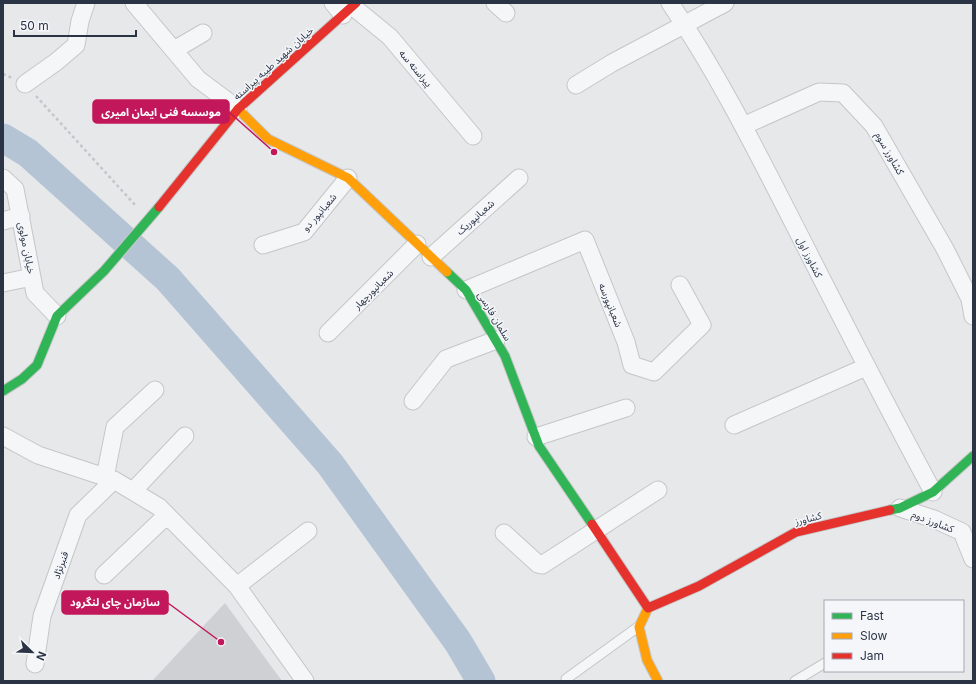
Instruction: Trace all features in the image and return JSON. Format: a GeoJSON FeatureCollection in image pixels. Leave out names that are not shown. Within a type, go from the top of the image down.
{"type":"FeatureCollection","features":[{"type":"Feature","properties":{"kind":"street"},"geometry":{"type":"LineString","coordinates":[[25,84],[56,62],[76,45],[80,21],[86,3]]}},
{"type":"Feature","properties":{"kind":"street","name":"کشاورز اول"},"geometry":{"type":"LineString","coordinates":[[670,3],[685,25],[743,126],[866,366],[933,492]]}},
{"type":"Feature","properties":{"kind":"street"},"geometry":{"type":"LineString","coordinates":[[576,85],[612,63],[725,3]]}},
{"type":"Feature","properties":{"kind":"street"},"geometry":{"type":"LineString","coordinates":[[137,4],[198,79],[238,109]]}},
{"type":"Feature","properties":{"kind":"street","name":"خیابان شهید طیبه پیراسته"},"geometry":{"type":"LineString","coordinates":[[57,316],[104,271],[149,220],[238,109],[346,7]]}},
{"type":"Feature","properties":{"kind":"street","name":"پیراسته سه"},"geometry":{"type":"LineString","coordinates":[[346,7],[390,37],[473,136]]}},
{"type":"Feature","properties":{"kind":"street"},"geometry":{"type":"LineString","coordinates":[[174,50],[203,32]]}},
{"type":"Feature","properties":{"kind":"street","name":"کشاورز سوم"},"geometry":{"type":"LineString","coordinates":[[743,126],[819,92],[843,93],[874,126],[946,249],[970,299],[973,316]]}},
{"type":"Feature","properties":{"kind":"street","name":"سلمان فارسی"},"geometry":{"type":"LineString","coordinates":[[238,109],[268,139],[348,178],[466,290],[505,356],[539,446],[648,608]]}},
{"type":"Feature","properties":{"kind":"street","name":"خیابان مولوی"},"geometry":{"type":"LineString","coordinates":[[3,178],[15,189],[35,293],[57,316]]}},
{"type":"Feature","properties":{"kind":"street","name":"شعبانپور دو"},"geometry":{"type":"LineString","coordinates":[[263,245],[304,232],[348,178]]}},
{"type":"Feature","properties":{"kind":"street","name":"شعبانپوریک"},"geometry":{"type":"LineString","coordinates":[[431,257],[519,178]]}},
{"type":"Feature","properties":{"kind":"street"},"geometry":{"type":"LineString","coordinates":[[3,221],[21,216]]}},
{"type":"Feature","properties":{"kind":"street","name":"شعبانپورسه"},"geometry":{"type":"LineString","coordinates":[[466,290],[585,240],[626,342],[632,366],[654,372],[702,325],[680,285]]}},
{"type":"Feature","properties":{"kind":"street","name":"شعبانپورچهار"},"geometry":{"type":"LineString","coordinates":[[328,333],[417,244]]}},
{"type":"Feature","properties":{"kind":"street"},"geometry":{"type":"LineString","coordinates":[[3,284],[32,277]]}},
{"type":"Feature","properties":{"kind":"street"},"geometry":{"type":"LineString","coordinates":[[3,391],[22,379],[37,365],[57,316]]}},
{"type":"Feature","properties":{"kind":"street"},"geometry":{"type":"LineString","coordinates":[[413,401],[446,359],[496,340]]}},
{"type":"Feature","properties":{"kind":"street"},"geometry":{"type":"LineString","coordinates":[[734,425],[866,366]]}},
{"type":"Feature","properties":{"kind":"street"},"geometry":{"type":"LineString","coordinates":[[109,478],[115,427],[155,390]]}},
{"type":"Feature","properties":{"kind":"street"},"geometry":{"type":"LineString","coordinates":[[536,437],[626,408]]}},
{"type":"Feature","properties":{"kind":"street"},"geometry":{"type":"LineString","coordinates":[[3,436],[38,455],[109,478],[159,507],[237,586],[306,681]]}},
{"type":"Feature","properties":{"kind":"street"},"geometry":{"type":"LineString","coordinates":[[133,491],[185,436]]}},
{"type":"Feature","properties":{"kind":"street","name":"کشاورز"},"geometry":{"type":"LineString","coordinates":[[648,608],[699,586],[796,532],[900,508],[933,492],[973,456]]}},
{"type":"Feature","properties":{"kind":"street","name":"قنبرنژاد"},"geometry":{"type":"LineString","coordinates":[[35,664],[42,616],[78,515],[109,478]]}},
{"type":"Feature","properties":{"kind":"street"},"geometry":{"type":"LineString","coordinates":[[504,533],[538,564],[542,565],[595,529],[658,490]]}},
{"type":"Feature","properties":{"kind":"street","name":"کشاورز دوم"},"geometry":{"type":"LineString","coordinates":[[900,508],[934,519],[962,532],[973,559]]}},
{"type":"Feature","properties":{"kind":"street"},"geometry":{"type":"LineString","coordinates":[[104,575],[167,515]]}},
{"type":"Feature","properties":{"kind":"street"},"geometry":{"type":"LineString","coordinates":[[237,586],[308,531]]}},
{"type":"Feature","properties":{"kind":"street"},"geometry":{"type":"LineString","coordinates":[[648,608],[639,627],[647,660],[658,681]]}},
{"type":"Feature","properties":{"kind":"lane"},"geometry":{"type":"LineString","coordinates":[[566,679],[639,627]]}},
{"type":"Feature","properties":{"kind":"lane"},"geometry":{"type":"LineString","coordinates":[[795,681],[824,664]]}},
{"type":"Feature","properties":{"kind":"path"},"geometry":{"type":"LineString","coordinates":[[3,74],[25,84],[149,220]]}},
{"type":"Feature","properties":{"kind":"building"},"geometry":{"type":"Polygon","coordinates":[[[225,603],[282,681],[152,681],[225,603]]]}},
{"type":"Feature","properties":{"kind":"waterway"},"geometry":{"type":"LineString","coordinates":[[3,138],[28,153],[168,279],[330,464],[458,642],[481,681]]}},
{"type":"Feature","properties":{"kind":"traffic: fast"},"geometry":{"type":"LineString","coordinates":[[3,391],[22,379],[37,365],[57,316],[104,271],[159,207]]}},
{"type":"Feature","properties":{"kind":"traffic: fast"},"geometry":{"type":"LineString","coordinates":[[447,272],[466,290],[505,356],[539,446],[592,524]]}},
{"type":"Feature","properties":{"kind":"traffic: fast"},"geometry":{"type":"LineString","coordinates":[[890,510],[900,508],[933,492],[973,456]]}},
{"type":"Feature","properties":{"kind":"traffic: slow"},"geometry":{"type":"LineString","coordinates":[[238,109],[268,139],[348,178],[447,272]]}},
{"type":"Feature","properties":{"kind":"traffic: slow"},"geometry":{"type":"LineString","coordinates":[[648,608],[639,627],[647,660],[658,681]]}},
{"type":"Feature","properties":{"kind":"traffic: jam"},"geometry":{"type":"LineString","coordinates":[[159,207],[238,109],[356,3]]}},
{"type":"Feature","properties":{"kind":"traffic: jam"},"geometry":{"type":"LineString","coordinates":[[648,608],[699,586],[796,532],[890,510]]}},
{"type":"Feature","properties":{"kind":"traffic: jam"},"geometry":{"type":"LineString","coordinates":[[592,524],[648,608]]}},
{"type":"Feature","properties":{"kind":"place","name":"موسسه فنی ایمان امیری"},"geometry":{"type":"Point","coordinates":[274,152]}},
{"type":"Feature","properties":{"kind":"place","name":"سازمان چای لنگرود"},"geometry":{"type":"Point","coordinates":[221,642]}}]}
